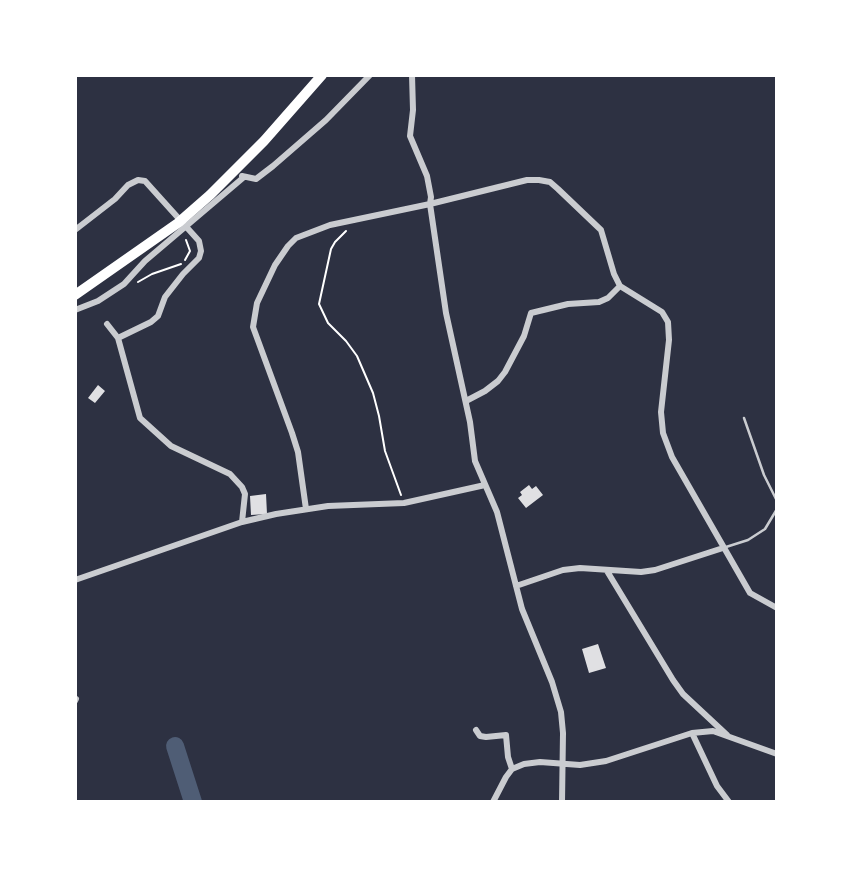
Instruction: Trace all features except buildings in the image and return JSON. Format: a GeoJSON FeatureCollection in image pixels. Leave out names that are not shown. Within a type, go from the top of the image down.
{"type":"FeatureCollection","features":[{"type":"Feature","properties":{"kind":"highway"},"geometry":{"type":"LineString","coordinates":[[75,295],[184,227],[322,75]]}},
{"type":"Feature","properties":{"kind":"street"},"geometry":{"type":"LineString","coordinates":[[233,172],[256,179],[326,120],[370,75]]}},
{"type":"Feature","properties":{"kind":"street"},"geometry":{"type":"LineString","coordinates":[[412,75],[413,110],[410,136],[427,176],[446,313],[466,401],[475,461],[496,512],[522,609],[552,682],[561,712],[562,802]]}},
{"type":"Feature","properties":{"kind":"street"},"geometry":{"type":"LineString","coordinates":[[215,195],[244,177]]}},
{"type":"Feature","properties":{"kind":"street"},"geometry":{"type":"LineString","coordinates":[[75,230],[116,199],[128,185],[138,180],[145,181],[199,241],[200,258],[165,297],[158,316],[118,338]]}},
{"type":"Feature","properties":{"kind":"street"},"geometry":{"type":"LineString","coordinates":[[306,509],[295,442],[255,337],[253,318],[257,303],[275,265],[296,238],[330,225],[527,180],[550,182],[601,230],[620,286],[662,312],[668,322],[669,340],[661,412],[663,433],[672,457],[750,593],[777,608]]}},
{"type":"Feature","properties":{"kind":"street"},"geometry":{"type":"LineString","coordinates":[[75,310],[98,301],[124,284],[145,261],[184,227]]}},
{"type":"Feature","properties":{"kind":"street"},"geometry":{"type":"LineString","coordinates":[[466,401],[485,391],[505,372],[524,336],[531,313],[568,304],[599,302],[608,298],[620,286]]}},
{"type":"Feature","properties":{"kind":"street"},"geometry":{"type":"LineString","coordinates":[[107,324],[118,338],[140,418],[170,446],[230,474],[245,494],[242,522]]}},
{"type":"Feature","properties":{"kind":"street"},"geometry":{"type":"LineString","coordinates":[[75,580],[242,522],[306,509],[404,503],[485,485]]}},
{"type":"Feature","properties":{"kind":"street"},"geometry":{"type":"LineString","coordinates":[[516,586],[563,570],[580,568],[607,571],[655,570],[723,548]]}},
{"type":"Feature","properties":{"kind":"street"},"geometry":{"type":"LineString","coordinates":[[607,571],[683,694],[727,735]]}},
{"type":"Feature","properties":{"kind":"street"},"geometry":{"type":"LineString","coordinates":[[476,730],[480,736],[486,737],[506,734],[512,769]]}},
{"type":"Feature","properties":{"kind":"street"},"geometry":{"type":"LineString","coordinates":[[493,802],[512,769],[524,764],[540,762],[580,765],[606,761],[692,733],[713,731],[777,754]]}},
{"type":"Feature","properties":{"kind":"street"},"geometry":{"type":"LineString","coordinates":[[692,733],[717,786],[729,802]]}},
{"type":"Feature","properties":{"kind":"lane"},"geometry":{"type":"LineString","coordinates":[[744,418],[761,468],[777,501]]}},
{"type":"Feature","properties":{"kind":"lane"},"geometry":{"type":"LineString","coordinates":[[723,548],[748,540],[765,528],[777,509]]}},
{"type":"Feature","properties":{"kind":"path"},"geometry":{"type":"LineString","coordinates":[[354,220],[331,249],[319,304],[328,323],[357,356],[368,381],[379,415],[385,451],[404,503]]}},
{"type":"Feature","properties":{"kind":"path"},"geometry":{"type":"LineString","coordinates":[[124,284],[128,286],[182,264],[190,251],[184,227]]}},
{"type":"Feature","properties":{"kind":"waterway"},"geometry":{"type":"LineString","coordinates":[[175,746],[193,802]]}}]}
